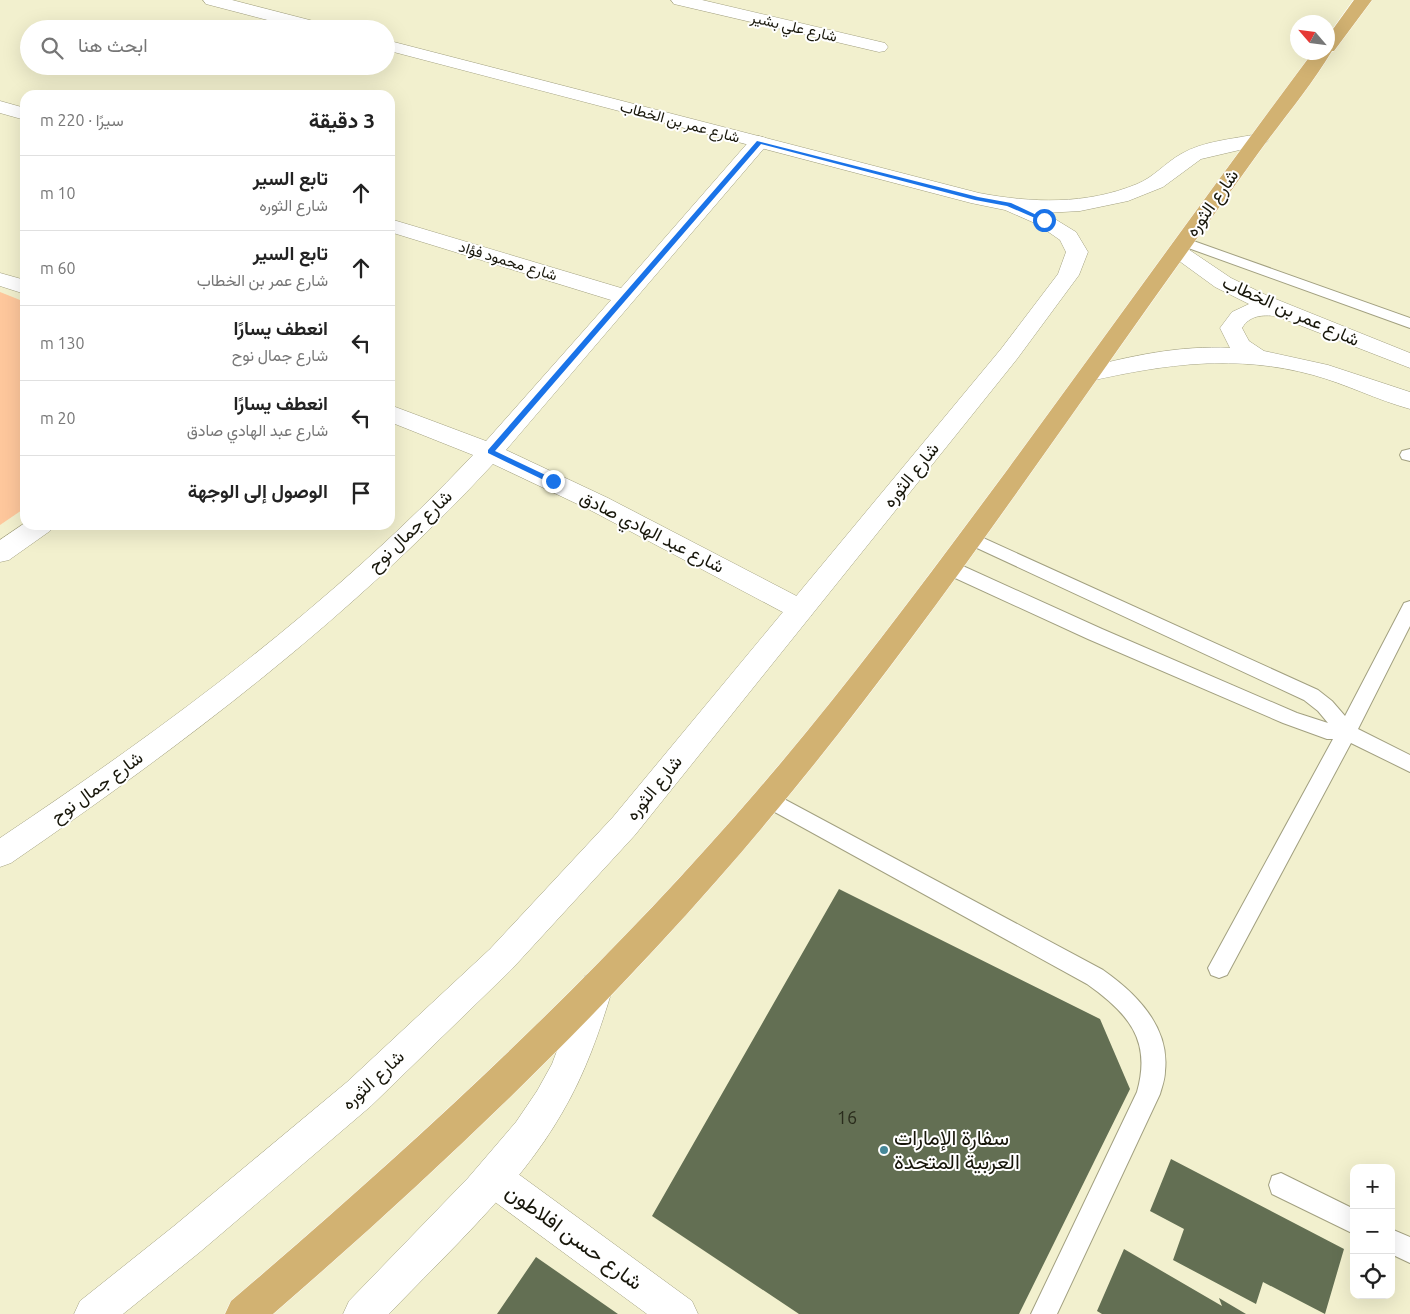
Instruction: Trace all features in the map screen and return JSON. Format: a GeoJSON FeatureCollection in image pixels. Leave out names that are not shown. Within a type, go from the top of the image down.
{"type":"FeatureCollection","features":[{"type":"Feature","properties":{"kind":"highway"},"geometry":{"type":"LineString","coordinates":[[1335,38],[1363,0]]}},
{"type":"Feature","properties":{"kind":"highway","name":"شارع الثوره"},"geometry":{"type":"LineString","coordinates":[[244,1314],[438,1141],[597,987],[672,908],[769,799],[858,689],[1318,60]]}},
{"type":"Feature","properties":{"kind":"street"},"geometry":{"type":"LineString","coordinates":[[212,0],[289,20]]}},
{"type":"Feature","properties":{"kind":"street","name":"شارع علي بشير"},"geometry":{"type":"LineString","coordinates":[[680,0],[879,46]]}},
{"type":"Feature","properties":{"kind":"street","name":"شارع عمر بن الخطاب"},"geometry":{"type":"LineString","coordinates":[[395,47],[978,199],[1008,204],[1063,206],[1114,198],[1150,186],[1191,156],[1258,140]]}},
{"type":"Feature","properties":{"kind":"street"},"geometry":{"type":"LineString","coordinates":[[0,107],[20,113]]}},
{"type":"Feature","properties":{"kind":"street","name":"شارع جمال نوح"},"geometry":{"type":"LineString","coordinates":[[0,854],[139,756],[273,653],[399,543],[491,452],[759,142]]}},
{"type":"Feature","properties":{"kind":"street","name":"شارع الثوره"},"geometry":{"type":"LineString","coordinates":[[93,1314],[187,1240],[359,1094],[501,959],[624,826],[1009,354],[1068,275],[1077,252],[1069,236],[1044,220],[1008,204]]}},
{"type":"Feature","properties":{"kind":"street","name":"شارع محمود فؤاد"},"geometry":{"type":"LineString","coordinates":[[395,227],[626,297]]}},
{"type":"Feature","properties":{"kind":"street","name":"شارع عمر بن الخطاب"},"geometry":{"type":"LineString","coordinates":[[1181,246],[1213,276],[1238,291],[1279,310],[1410,361]]}},
{"type":"Feature","properties":{"kind":"street"},"geometry":{"type":"LineString","coordinates":[[0,279],[20,285]]}},
{"type":"Feature","properties":{"kind":"street"},"geometry":{"type":"LineString","coordinates":[[1258,357],[1243,349],[1234,339],[1231,328],[1236,319],[1246,312],[1261,308],[1279,310]]}},
{"type":"Feature","properties":{"kind":"street"},"geometry":{"type":"LineString","coordinates":[[1090,374],[1148,362],[1190,357],[1226,355],[1258,357],[1331,372],[1410,401]]}},
{"type":"Feature","properties":{"kind":"street","name":"شارع عبد الهادي صادق"},"geometry":{"type":"LineString","coordinates":[[395,415],[491,452],[533,471],[801,610]]}},
{"type":"Feature","properties":{"kind":"street"},"geometry":{"type":"LineString","coordinates":[[0,553],[34,530]]}},
{"type":"Feature","properties":{"kind":"street","name":"شارع الثوره"},"geometry":{"type":"LineString","coordinates":[[362,1314],[493,1178],[523,1141],[549,1103],[570,1065],[597,987]]}},
{"type":"Feature","properties":{"kind":"street","name":"شارع حسن افلاطون"},"geometry":{"type":"LineString","coordinates":[[493,1178],[679,1314]]}},
{"type":"Feature","properties":{"kind":"lane"},"geometry":{"type":"LineString","coordinates":[[1181,246],[1410,322]]}},
{"type":"Feature","properties":{"kind":"lane"},"geometry":{"type":"LineString","coordinates":[[970,538],[1310,695],[1326,706],[1347,732]]}},
{"type":"Feature","properties":{"kind":"lane"},"geometry":{"type":"LineString","coordinates":[[948,567],[1104,638],[1308,726],[1327,731],[1347,732],[1410,764]]}},
{"type":"Feature","properties":{"kind":"lane"},"geometry":{"type":"LineString","coordinates":[[1219,968],[1347,732],[1410,608]]}},
{"type":"Feature","properties":{"kind":"lane"},"geometry":{"type":"LineString","coordinates":[[769,799],[1095,977],[1120,993],[1139,1016],[1151,1042],[1154,1069],[1148,1094],[1044,1314]]}},
{"type":"Feature","properties":{"kind":"lane"},"geometry":{"type":"LineString","coordinates":[[1281,1185],[1350,1220]]}},
{"type":"Feature","properties":{"kind":"lane"},"geometry":{"type":"LineString","coordinates":[[1395,1243],[1410,1250]]}},
{"type":"Feature","properties":{"kind":"shaded area"},"geometry":{"type":"Polygon","coordinates":[[[0,292],[20,300],[20,511],[0,525],[0,292]]]}},
{"type":"Feature","properties":{"kind":"building"},"geometry":{"type":"Polygon","coordinates":[[[839,889],[1100,1019],[1130,1089],[1019,1314],[799,1314],[652,1216],[839,889]]]}},
{"type":"Feature","properties":{"kind":"building"},"geometry":{"type":"Polygon","coordinates":[[[1171,1159],[1344,1249],[1325,1314],[1263,1282],[1256,1304],[1173,1260],[1184,1229],[1150,1211],[1171,1159]]]}},
{"type":"Feature","properties":{"kind":"building"},"geometry":{"type":"Polygon","coordinates":[[[1124,1249],[1222,1306],[1219,1298],[1246,1314],[1102,1314],[1097,1311],[1124,1249]]]}},
{"type":"Feature","properties":{"kind":"building"},"geometry":{"type":"Polygon","coordinates":[[[536,1257],[618,1314],[497,1314],[536,1257]]]}},
{"type":"Feature","properties":{"kind":"place","name":"سفارة الإمارات العربية المتحدة"},"geometry":{"type":"Point","coordinates":[884,1150]}},
{"type":"Feature","properties":{"kind":"route"},"geometry":{"type":"LineString","coordinates":[[553,481],[491,452],[759,142],[978,199],[1008,204],[1044,220]]}}]}
